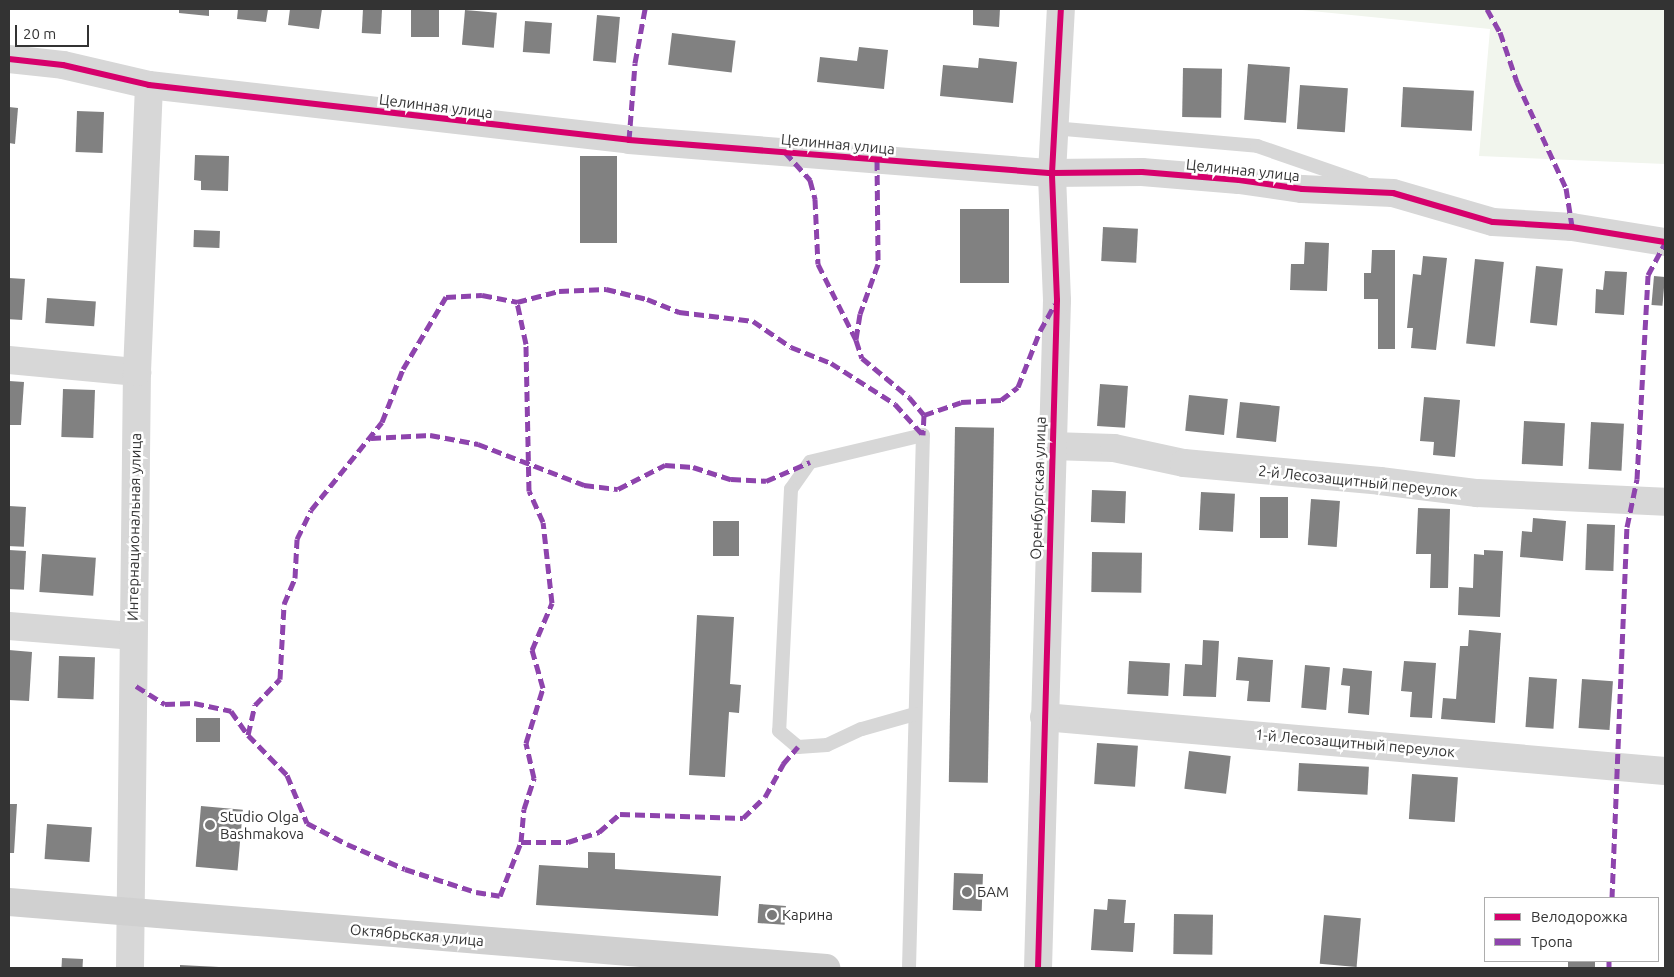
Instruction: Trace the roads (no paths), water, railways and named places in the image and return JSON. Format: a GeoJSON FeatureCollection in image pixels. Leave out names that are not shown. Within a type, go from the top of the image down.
{"type":"FeatureCollection","features":[{"type":"Feature","properties":{"kind":"street","name":"Оренбургская улица"},"geometry":{"type":"LineString","coordinates":[[1038,968],[1057,300],[1052,173],[1053,128],[1061,9]]}},
{"type":"Feature","properties":{"kind":"street","name":"Целинная улица"},"geometry":{"type":"LineString","coordinates":[[9,59],[63,65],[148,85],[628,140],[1052,173],[1142,172],[1239,180],[1302,189],[1393,193],[1493,222],[1572,227],[1665,242]]}},
{"type":"Feature","properties":{"kind":"street","name":"Интернациональная улица"},"geometry":{"type":"LineString","coordinates":[[130,968],[136,686],[132,636],[137,372],[148,85]]}},
{"type":"Feature","properties":{"kind":"street"},"geometry":{"type":"LineString","coordinates":[[9,360],[137,372]]}},
{"type":"Feature","properties":{"kind":"street","name":"2-й Лесозащитный переулок"},"geometry":{"type":"LineString","coordinates":[[1052,446],[1114,448],[1184,463],[1380,481],[1477,493],[1632,498],[1665,502]]}},
{"type":"Feature","properties":{"kind":"street"},"geometry":{"type":"LineString","coordinates":[[9,626],[132,636]]}},
{"type":"Feature","properties":{"kind":"street","name":"1-й Лесозащитный переулок"},"geometry":{"type":"LineString","coordinates":[[1044,717],[1665,771]]}},
{"type":"Feature","properties":{"kind":"street","name":"Октябрьская улица"},"geometry":{"type":"LineString","coordinates":[[9,902],[826,968]]}},
{"type":"Feature","properties":{"kind":"lane"},"geometry":{"type":"LineString","coordinates":[[1053,128],[1257,146],[1393,193]]}},
{"type":"Feature","properties":{"kind":"lane"},"geometry":{"type":"LineString","coordinates":[[909,968],[922,435],[810,462],[791,489],[779,731],[798,747],[827,745],[862,729],[915,714]]}},
{"type":"Feature","properties":{"kind":"place","name":"Studio Olga Bashmakova"},"geometry":{"type":"Point","coordinates":[210,825]}},
{"type":"Feature","properties":{"kind":"place","name":"БАМ"},"geometry":{"type":"Point","coordinates":[967,892]}},
{"type":"Feature","properties":{"kind":"place","name":"Карина"},"geometry":{"type":"Point","coordinates":[772,915]}}]}
